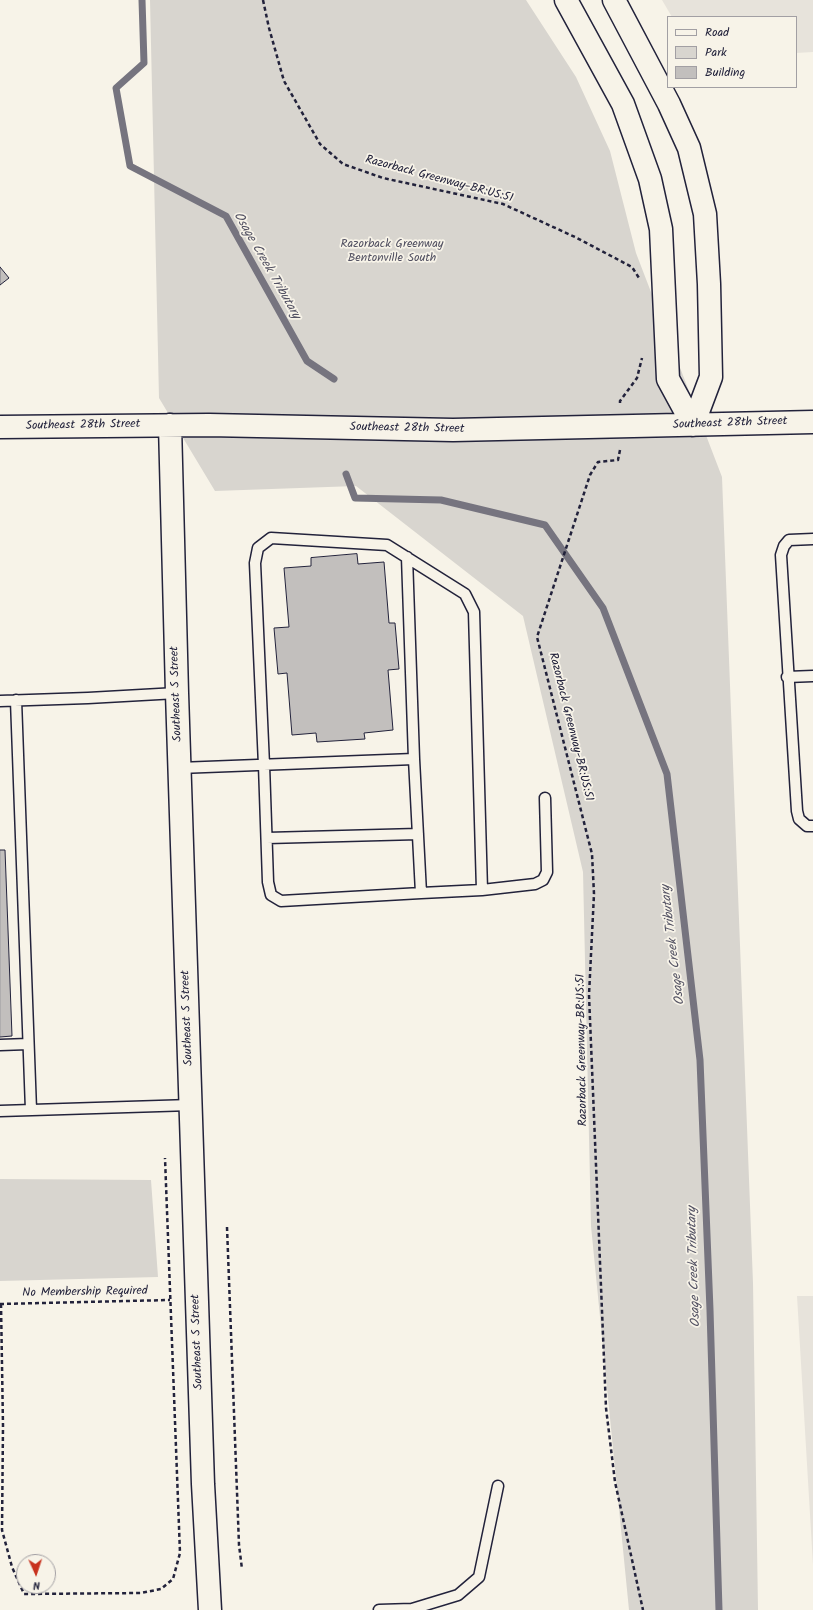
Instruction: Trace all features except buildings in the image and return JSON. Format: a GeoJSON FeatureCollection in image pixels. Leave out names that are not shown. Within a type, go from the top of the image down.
{"type":"FeatureCollection","features":[{"type":"Feature","properties":{"kind":"main road"},"geometry":{"type":"LineString","coordinates":[[566,0],[624,104],[650,179],[661,229],[668,379],[693,425]]}},
{"type":"Feature","properties":{"kind":"main road"},"geometry":{"type":"LineString","coordinates":[[614,0],[669,104],[689,148],[705,214],[709,284],[711,377],[693,425]]}},
{"type":"Feature","properties":{"kind":"main road","name":"Southeast 28th Street"},"geometry":{"type":"LineString","coordinates":[[0,427],[170,425],[302,426],[453,430],[813,422]]}},
{"type":"Feature","properties":{"kind":"main road","name":"Southeast S Street"},"geometry":{"type":"LineString","coordinates":[[170,425],[190,1105],[203,1484],[210,1610]]}},
{"type":"Feature","properties":{"kind":"lane"},"geometry":{"type":"LineString","coordinates":[[482,890],[474,612],[465,594],[388,545],[271,538],[258,548],[255,563],[268,882],[271,895],[281,901],[482,890],[535,884],[543,880],[547,872],[545,798]]}},
{"type":"Feature","properties":{"kind":"lane"},"geometry":{"type":"LineString","coordinates":[[813,539],[789,540],[784,546],[781,555],[796,811],[799,820],[807,826],[813,826]]}},
{"type":"Feature","properties":{"kind":"lane"},"geometry":{"type":"LineString","coordinates":[[407,557],[414,759],[421,893]]}},
{"type":"Feature","properties":{"kind":"lane"},"geometry":{"type":"LineString","coordinates":[[788,677],[813,676]]}},
{"type":"Feature","properties":{"kind":"lane"},"geometry":{"type":"LineString","coordinates":[[0,700],[177,693]]}},
{"type":"Feature","properties":{"kind":"lane"},"geometry":{"type":"LineString","coordinates":[[16,700],[31,1110]]}},
{"type":"Feature","properties":{"kind":"lane"},"geometry":{"type":"LineString","coordinates":[[179,768],[414,759]]}},
{"type":"Feature","properties":{"kind":"lane"},"geometry":{"type":"LineString","coordinates":[[266,838],[418,834]]}},
{"type":"Feature","properties":{"kind":"lane"},"geometry":{"type":"LineString","coordinates":[[0,1045],[28,1044]]}},
{"type":"Feature","properties":{"kind":"lane"},"geometry":{"type":"LineString","coordinates":[[0,1111],[190,1105]]}},
{"type":"Feature","properties":{"kind":"lane"},"geometry":{"type":"LineString","coordinates":[[379,1610],[412,1609],[458,1595],[479,1577],[498,1486]]}},
{"type":"Feature","properties":{"kind":"path","name":"Razorback Greenway-BR:US:51"},"geometry":{"type":"LineString","coordinates":[[263,0],[269,28],[284,81],[320,144],[343,164],[384,178],[503,204],[576,237],[625,264],[632,268],[640,280]]}},
{"type":"Feature","properties":{"kind":"path"},"geometry":{"type":"LineString","coordinates":[[620,401],[637,378],[643,358]]}},
{"type":"Feature","properties":{"kind":"path","name":"Razorback Greenway-BR:US:51"},"geometry":{"type":"LineString","coordinates":[[621,449],[618,460],[598,462],[590,475],[537,637],[592,854],[594,894],[589,995],[606,1408],[615,1482],[643,1610]]}},
{"type":"Feature","properties":{"kind":"path"},"geometry":{"type":"LineString","coordinates":[[1,1304],[4,1426],[2,1530],[12,1567],[24,1594],[141,1593],[161,1589],[173,1580],[180,1553],[165,1158]]}},
{"type":"Feature","properties":{"kind":"path"},"geometry":{"type":"LineString","coordinates":[[227,1227],[239,1545],[242,1569]]}},
{"type":"Feature","properties":{"kind":"path","name":"No Membership Required"},"geometry":{"type":"LineString","coordinates":[[1,1304],[170,1300]]}},
{"type":"Feature","properties":{"kind":"shaded area"},"geometry":{"type":"Polygon","coordinates":[[[662,0],[813,0],[813,52],[797,53],[797,16],[671,16],[662,0]]]}},
{"type":"Feature","properties":{"kind":"shaded area"},"geometry":{"type":"Polygon","coordinates":[[[797,1296],[813,1296],[813,1565],[797,1296]]]}},
{"type":"Feature","properties":{"kind":"green space","name":"Razorback Greenway Bentonville South"},"geometry":{"type":"Polygon","coordinates":[[[150,0],[526,0],[576,77],[610,151],[636,253],[722,477],[753,1283],[758,1610],[629,1610],[591,1226],[583,872],[523,616],[356,486],[215,491],[159,398],[150,0]]]}},
{"type":"Feature","properties":{"kind":"green space"},"geometry":{"type":"Polygon","coordinates":[[[0,1179],[151,1180],[158,1277],[0,1281],[0,1179]]]}},
{"type":"Feature","properties":{"kind":"waterway","name":"Osage Creek Tributary"},"geometry":{"type":"LineString","coordinates":[[142,0],[144,63],[116,88],[130,166],[226,216],[307,361],[334,379]]}},
{"type":"Feature","properties":{"kind":"waterway","name":"Osage Creek Tributary"},"geometry":{"type":"LineString","coordinates":[[346,474],[355,498],[441,500],[545,525],[603,608],[667,774],[700,1060],[710,1310],[719,1610]]}}]}
